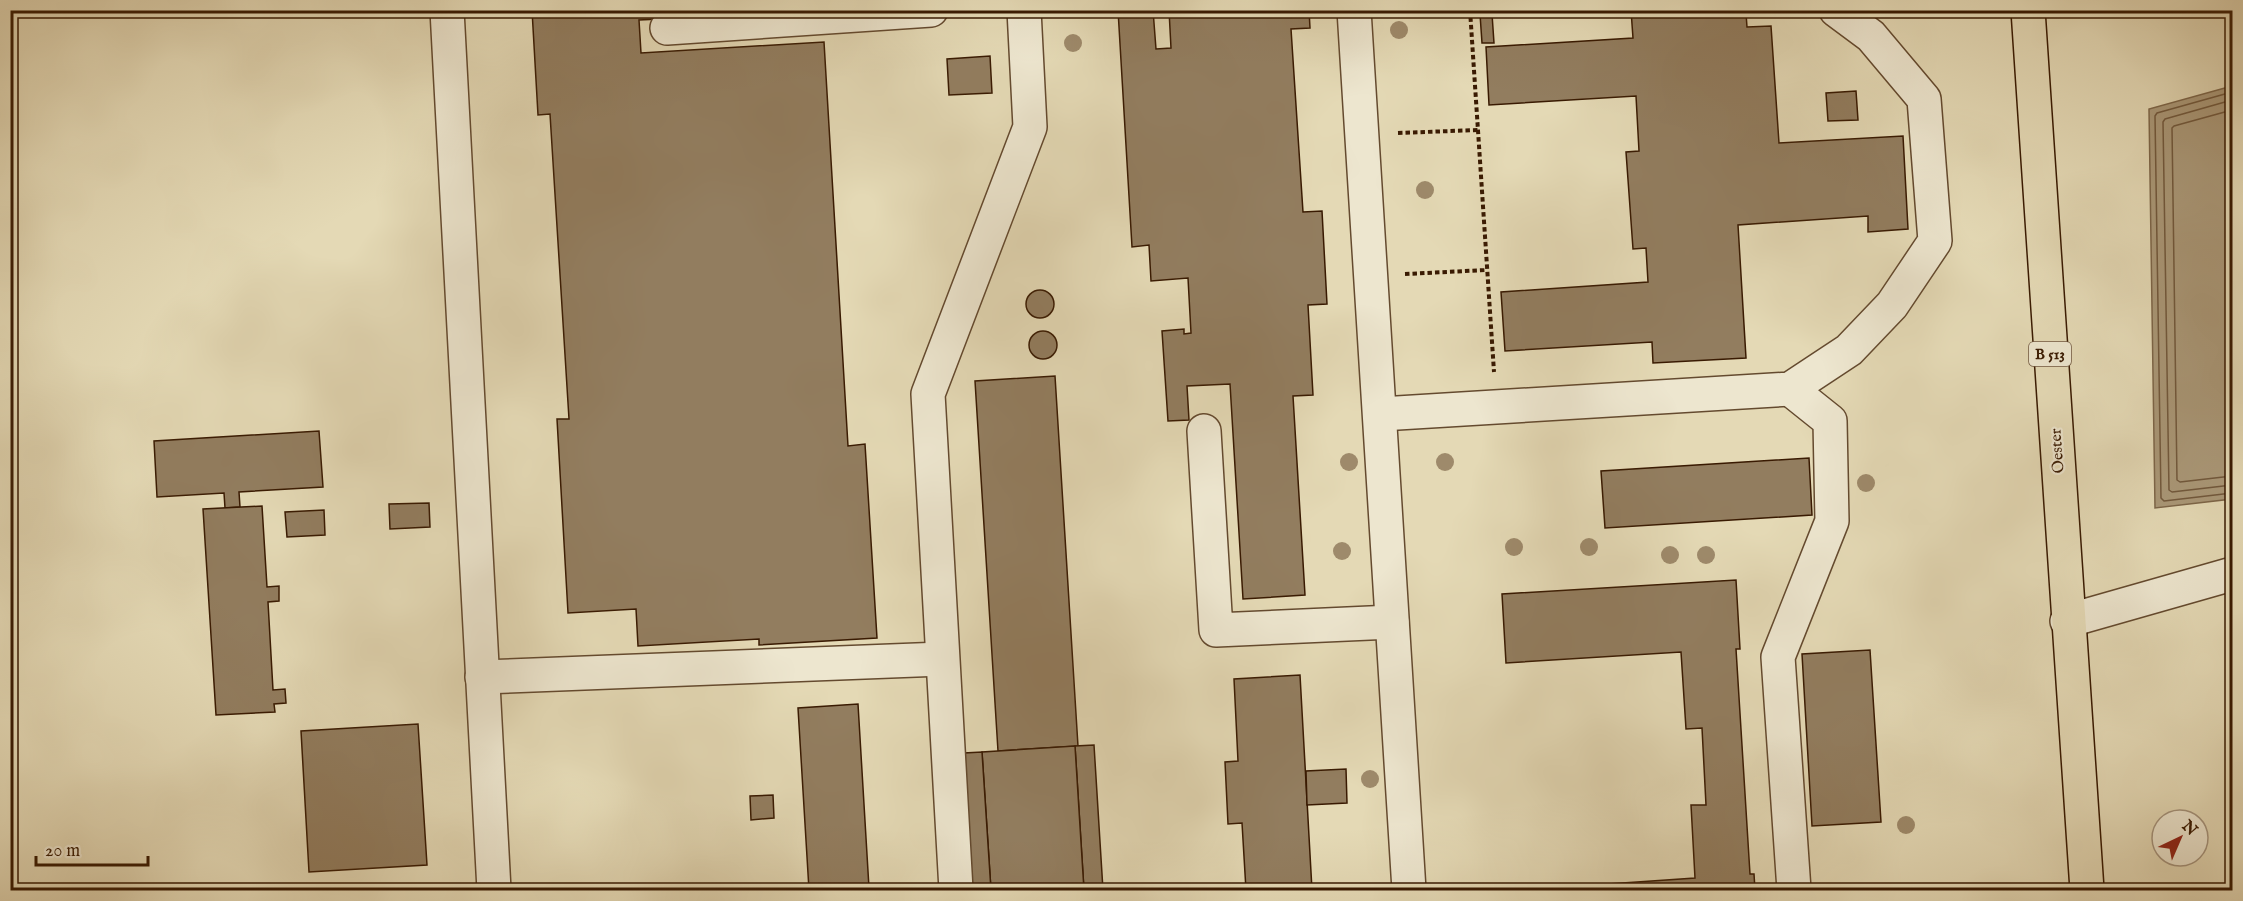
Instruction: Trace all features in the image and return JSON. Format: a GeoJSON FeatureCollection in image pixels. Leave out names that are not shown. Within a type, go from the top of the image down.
{"type":"FeatureCollection","features":[{"type":"Feature","properties":{"kind":"main road","name":"Oester"},"geometry":{"type":"LineString","coordinates":[[2028,10],[2067,621],[2087,891]]}},
{"type":"Feature","properties":{"kind":"lane"},"geometry":{"type":"LineString","coordinates":[[447,10],[494,891]]}},
{"type":"Feature","properties":{"kind":"lane"},"geometry":{"type":"LineString","coordinates":[[667,28],[930,10]]}},
{"type":"Feature","properties":{"kind":"lane"},"geometry":{"type":"LineString","coordinates":[[956,891],[928,394],[1030,127],[1024,10]]}},
{"type":"Feature","properties":{"kind":"lane"},"geometry":{"type":"LineString","coordinates":[[1354,10],[1409,891]]}},
{"type":"Feature","properties":{"kind":"lane"},"geometry":{"type":"LineString","coordinates":[[1381,414],[1790,388],[1849,350],[1892,305],[1935,241],[1924,99],[1871,36],[1836,10]]}},
{"type":"Feature","properties":{"kind":"lane"},"geometry":{"type":"LineString","coordinates":[[1790,388],[1830,421],[1832,521],[1778,657],[1794,891]]}},
{"type":"Feature","properties":{"kind":"lane"},"geometry":{"type":"LineString","coordinates":[[1204,431],[1216,630],[1392,622]]}},
{"type":"Feature","properties":{"kind":"lane"},"geometry":{"type":"LineString","coordinates":[[2067,621],[2232,574]]}},
{"type":"Feature","properties":{"kind":"lane"},"geometry":{"type":"LineString","coordinates":[[482,677],[942,659]]}},
{"type":"Feature","properties":{"kind":"path"},"geometry":{"type":"LineString","coordinates":[[1470,10],[1496,408]]}},
{"type":"Feature","properties":{"kind":"path"},"geometry":{"type":"LineString","coordinates":[[1362,135],[1478,130]]}},
{"type":"Feature","properties":{"kind":"path"},"geometry":{"type":"LineString","coordinates":[[1371,275],[1487,270]]}},
{"type":"Feature","properties":{"kind":"water"},"geometry":{"type":"Polygon","coordinates":[[[2232,86],[2232,499],[2155,508],[2149,109],[2232,86]]]}},
{"type":"Feature","properties":{"kind":"building"},"geometry":{"type":"Polygon","coordinates":[[[532,10],[659,10],[660,19],[639,20],[641,53],[824,42],[848,446],[865,444],[877,638],[759,645],[759,639],[638,646],[636,609],[568,613],[557,419],[569,419],[550,114],[538,115],[532,10]]]}},
{"type":"Feature","properties":{"kind":"building"},"geometry":{"type":"Polygon","coordinates":[[[1118,10],[1153,10],[1156,49],[1171,48],[1169,10],[1309,10],[1310,28],[1291,29],[1303,212],[1322,211],[1327,304],[1308,305],[1313,395],[1293,396],[1305,595],[1243,599],[1230,384],[1187,386],[1189,420],[1168,421],[1162,331],[1184,329],[1184,334],[1191,333],[1188,278],[1151,281],[1149,245],[1132,247],[1118,10]]]}},
{"type":"Feature","properties":{"kind":"building"},"geometry":{"type":"Polygon","coordinates":[[[1631,10],[1724,10],[1724,15],[1746,13],[1747,27],[1771,26],[1779,143],[1903,136],[1908,229],[1868,232],[1868,216],[1738,225],[1746,358],[1653,363],[1652,342],[1505,351],[1501,292],[1648,282],[1646,248],[1633,249],[1626,152],[1639,151],[1636,96],[1489,105],[1486,47],[1633,38],[1631,10]]]}},
{"type":"Feature","properties":{"kind":"building"},"geometry":{"type":"Polygon","coordinates":[[[1480,14],[1492,14],[1494,43],[1482,43],[1480,14]]]}},
{"type":"Feature","properties":{"kind":"building"},"geometry":{"type":"Polygon","coordinates":[[[990,56],[992,93],[949,95],[947,59],[990,56]]]}},
{"type":"Feature","properties":{"kind":"building"},"geometry":{"type":"Polygon","coordinates":[[[1856,91],[1858,120],[1828,121],[1826,93],[1856,91]]]}},
{"type":"Feature","properties":{"kind":"building"},"geometry":{"type":"Polygon","coordinates":[[[1040,290],[1050,294],[1054,304],[1050,314],[1040,318],[1030,314],[1026,304],[1030,294],[1040,290]]]}},
{"type":"Feature","properties":{"kind":"building"},"geometry":{"type":"Polygon","coordinates":[[[1043,331],[1053,335],[1057,345],[1053,355],[1043,359],[1033,355],[1029,345],[1033,335],[1043,331]]]}},
{"type":"Feature","properties":{"kind":"building"},"geometry":{"type":"Polygon","coordinates":[[[1055,376],[1078,746],[998,751],[975,381],[1055,376]]]}},
{"type":"Feature","properties":{"kind":"building"},"geometry":{"type":"Polygon","coordinates":[[[319,431],[323,487],[239,492],[240,507],[225,508],[224,493],[157,497],[154,441],[319,431]]]}},
{"type":"Feature","properties":{"kind":"building"},"geometry":{"type":"Polygon","coordinates":[[[1809,458],[1812,515],[1605,528],[1601,471],[1809,458]]]}},
{"type":"Feature","properties":{"kind":"building"},"geometry":{"type":"Polygon","coordinates":[[[429,503],[430,527],[390,529],[389,504],[429,503]]]}},
{"type":"Feature","properties":{"kind":"building"},"geometry":{"type":"Polygon","coordinates":[[[262,506],[267,587],[279,586],[279,601],[268,602],[273,690],[285,689],[286,703],[274,704],[275,712],[216,715],[203,509],[262,506]]]}},
{"type":"Feature","properties":{"kind":"building"},"geometry":{"type":"Polygon","coordinates":[[[324,510],[325,535],[287,537],[285,512],[324,510]]]}},
{"type":"Feature","properties":{"kind":"building"},"geometry":{"type":"Polygon","coordinates":[[[1736,580],[1740,649],[1736,649],[1750,874],[1754,874],[1755,890],[1521,890],[1695,878],[1691,805],[1706,805],[1702,728],[1686,729],[1681,652],[1506,663],[1502,594],[1736,580]]]}},
{"type":"Feature","properties":{"kind":"building"},"geometry":{"type":"Polygon","coordinates":[[[1870,650],[1881,822],[1812,826],[1802,654],[1870,650]]]}},
{"type":"Feature","properties":{"kind":"building"},"geometry":{"type":"Polygon","coordinates":[[[1300,675],[1312,890],[1246,890],[1242,823],[1228,824],[1225,762],[1238,761],[1234,679],[1300,675]]]}},
{"type":"Feature","properties":{"kind":"building"},"geometry":{"type":"Polygon","coordinates":[[[858,704],[869,888],[809,890],[798,708],[858,704]]]}},
{"type":"Feature","properties":{"kind":"building"},"geometry":{"type":"Polygon","coordinates":[[[418,724],[427,865],[309,872],[301,731],[418,724]]]}},
{"type":"Feature","properties":{"kind":"building"},"geometry":{"type":"Polygon","coordinates":[[[1094,745],[1103,890],[1084,890],[1075,746],[1094,745]]]}},
{"type":"Feature","properties":{"kind":"building"},"geometry":{"type":"Polygon","coordinates":[[[1075,746],[1084,890],[991,890],[982,752],[1075,746]]]}},
{"type":"Feature","properties":{"kind":"building"},"geometry":{"type":"Polygon","coordinates":[[[982,752],[991,890],[972,890],[964,753],[982,752]]]}},
{"type":"Feature","properties":{"kind":"building"},"geometry":{"type":"Polygon","coordinates":[[[1346,769],[1347,803],[1307,805],[1306,771],[1346,769]]]}},
{"type":"Feature","properties":{"kind":"building"},"geometry":{"type":"Polygon","coordinates":[[[773,795],[774,818],[751,820],[750,796],[773,795]]]}}]}
